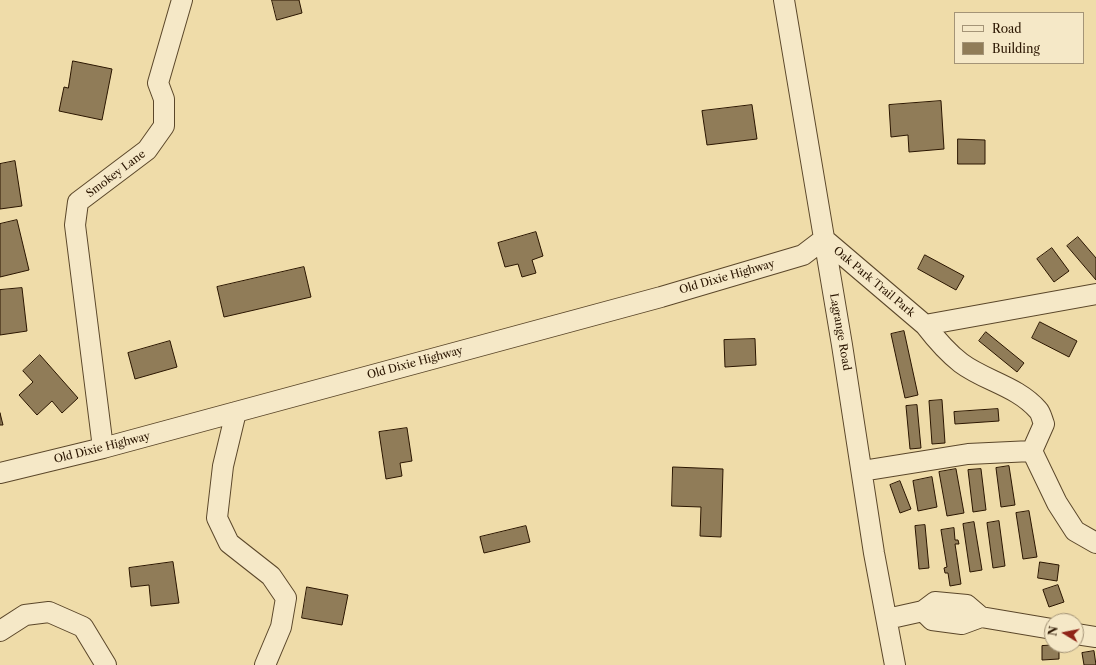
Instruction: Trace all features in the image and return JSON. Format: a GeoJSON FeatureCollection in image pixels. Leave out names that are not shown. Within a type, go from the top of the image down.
{"type":"FeatureCollection","features":[{"type":"Feature","properties":{"kind":"street","name":"Smokey Lane"},"geometry":{"type":"LineString","coordinates":[[103,448],[75,225],[78,202],[147,150],[164,126],[164,99],[158,83],[182,0]]}},
{"type":"Feature","properties":{"kind":"street","name":"Lagrange Road"},"geometry":{"type":"LineString","coordinates":[[784,0],[895,665]]}},
{"type":"Feature","properties":{"kind":"street","name":"Old Dixie Highway"},"geometry":{"type":"LineString","coordinates":[[0,473],[103,448],[698,286],[803,255],[824,239]]}},
{"type":"Feature","properties":{"kind":"street","name":"Oak Park Trail Park"},"geometry":{"type":"LineString","coordinates":[[824,239],[925,325],[961,363],[984,377],[1014,390],[1038,410],[1044,424],[1032,451]]}},
{"type":"Feature","properties":{"kind":"street"},"geometry":{"type":"LineString","coordinates":[[925,325],[1096,294]]}},
{"type":"Feature","properties":{"kind":"street"},"geometry":{"type":"LineString","coordinates":[[236,412],[223,466],[217,518],[229,543],[271,576],[286,598],[281,627],[264,665]]}},
{"type":"Feature","properties":{"kind":"street"},"geometry":{"type":"LineString","coordinates":[[862,471],[968,454],[1032,451],[1057,503],[1074,531],[1096,543]]}},
{"type":"Feature","properties":{"kind":"street"},"geometry":{"type":"LineString","coordinates":[[887,618],[923,611],[932,620],[962,624],[982,617],[1044,628]]}},
{"type":"Feature","properties":{"kind":"street"},"geometry":{"type":"LineString","coordinates":[[0,631],[24,615],[49,612],[83,627],[106,665]]}},
{"type":"Feature","properties":{"kind":"street"},"geometry":{"type":"LineString","coordinates":[[1084,635],[1096,637]]}},
{"type":"Feature","properties":{"kind":"building"},"geometry":{"type":"Polygon","coordinates":[[[272,0],[299,0],[302,13],[277,20],[272,0]]]}},
{"type":"Feature","properties":{"kind":"building"},"geometry":{"type":"Polygon","coordinates":[[[73,61],[112,69],[102,120],[59,111],[64,87],[68,88],[73,61]]]}},
{"type":"Feature","properties":{"kind":"building"},"geometry":{"type":"Polygon","coordinates":[[[941,101],[944,149],[909,152],[908,135],[891,137],[889,105],[941,101]]]}},
{"type":"Feature","properties":{"kind":"building"},"geometry":{"type":"Polygon","coordinates":[[[752,105],[757,139],[707,145],[702,111],[752,105]]]}},
{"type":"Feature","properties":{"kind":"building"},"geometry":{"type":"Polygon","coordinates":[[[958,139],[985,140],[985,164],[958,164],[958,139]]]}},
{"type":"Feature","properties":{"kind":"building"},"geometry":{"type":"Polygon","coordinates":[[[15,161],[22,206],[0,209],[0,164],[15,161]]]}},
{"type":"Feature","properties":{"kind":"building"},"geometry":{"type":"Polygon","coordinates":[[[17,220],[29,270],[0,277],[0,224],[17,220]]]}},
{"type":"Feature","properties":{"kind":"building"},"geometry":{"type":"Polygon","coordinates":[[[536,232],[543,256],[532,260],[536,273],[522,277],[518,264],[505,267],[498,243],[536,232]]]}},
{"type":"Feature","properties":{"kind":"building"},"geometry":{"type":"Polygon","coordinates":[[[1078,237],[1096,258],[1096,280],[1067,246],[1078,237]]]}},
{"type":"Feature","properties":{"kind":"building"},"geometry":{"type":"Polygon","coordinates":[[[1052,248],[1069,271],[1054,282],[1037,259],[1052,248]]]}},
{"type":"Feature","properties":{"kind":"building"},"geometry":{"type":"Polygon","coordinates":[[[925,255],[964,276],[956,290],[918,269],[925,255]]]}},
{"type":"Feature","properties":{"kind":"building"},"geometry":{"type":"Polygon","coordinates":[[[304,267],[311,297],[224,317],[217,287],[304,267]]]}},
{"type":"Feature","properties":{"kind":"building"},"geometry":{"type":"Polygon","coordinates":[[[22,288],[27,331],[0,335],[0,290],[22,288]]]}},
{"type":"Feature","properties":{"kind":"building"},"geometry":{"type":"Polygon","coordinates":[[[1040,322],[1077,341],[1069,357],[1032,338],[1040,322]]]}},
{"type":"Feature","properties":{"kind":"building"},"geometry":{"type":"Polygon","coordinates":[[[904,331],[918,395],[905,398],[891,334],[904,331]]]}},
{"type":"Feature","properties":{"kind":"building"},"geometry":{"type":"Polygon","coordinates":[[[986,332],[1024,363],[1017,372],[979,341],[986,332]]]}},
{"type":"Feature","properties":{"kind":"building"},"geometry":{"type":"Polygon","coordinates":[[[755,339],[756,365],[725,367],[724,340],[755,339]]]}},
{"type":"Feature","properties":{"kind":"building"},"geometry":{"type":"Polygon","coordinates":[[[170,341],[177,367],[135,379],[128,353],[170,341]]]}},
{"type":"Feature","properties":{"kind":"building"},"geometry":{"type":"Polygon","coordinates":[[[40,355],[78,398],[62,413],[52,401],[37,415],[19,395],[33,382],[23,371],[40,355]]]}},
{"type":"Feature","properties":{"kind":"building"},"geometry":{"type":"Polygon","coordinates":[[[942,400],[945,443],[932,444],[929,401],[942,400]]]}},
{"type":"Feature","properties":{"kind":"building"},"geometry":{"type":"Polygon","coordinates":[[[917,405],[921,448],[910,449],[906,406],[917,405]]]}},
{"type":"Feature","properties":{"kind":"building"},"geometry":{"type":"Polygon","coordinates":[[[998,409],[999,421],[955,424],[954,412],[998,409]]]}},
{"type":"Feature","properties":{"kind":"building"},"geometry":{"type":"Polygon","coordinates":[[[0,413],[3,425],[0,425],[0,413]]]}},
{"type":"Feature","properties":{"kind":"building"},"geometry":{"type":"Polygon","coordinates":[[[407,428],[412,461],[400,463],[402,476],[386,479],[379,432],[407,428]]]}},
{"type":"Feature","properties":{"kind":"building"},"geometry":{"type":"Polygon","coordinates":[[[1009,466],[1015,505],[1001,507],[996,468],[1009,466]]]}},
{"type":"Feature","properties":{"kind":"building"},"geometry":{"type":"Polygon","coordinates":[[[673,467],[723,469],[721,537],[700,536],[701,507],[672,506],[673,467]]]}},
{"type":"Feature","properties":{"kind":"building"},"geometry":{"type":"Polygon","coordinates":[[[956,469],[964,513],[947,516],[939,472],[956,469]]]}},
{"type":"Feature","properties":{"kind":"building"},"geometry":{"type":"Polygon","coordinates":[[[981,469],[986,510],[973,512],[968,470],[981,469]]]}},
{"type":"Feature","properties":{"kind":"building"},"geometry":{"type":"Polygon","coordinates":[[[932,477],[937,507],[918,511],[913,481],[932,477]]]}},
{"type":"Feature","properties":{"kind":"building"},"geometry":{"type":"Polygon","coordinates":[[[900,481],[911,509],[900,513],[890,485],[900,481]]]}},
{"type":"Feature","properties":{"kind":"building"},"geometry":{"type":"Polygon","coordinates":[[[1029,511],[1037,557],[1023,559],[1016,513],[1029,511]]]}},
{"type":"Feature","properties":{"kind":"building"},"geometry":{"type":"Polygon","coordinates":[[[999,521],[1005,566],[993,568],[987,523],[999,521]]]}},
{"type":"Feature","properties":{"kind":"building"},"geometry":{"type":"Polygon","coordinates":[[[974,522],[982,570],[970,572],[963,524],[974,522]]]}},
{"type":"Feature","properties":{"kind":"building"},"geometry":{"type":"Polygon","coordinates":[[[925,525],[929,568],[919,569],[915,526],[925,525]]]}},
{"type":"Feature","properties":{"kind":"building"},"geometry":{"type":"Polygon","coordinates":[[[526,526],[530,542],[484,553],[480,537],[526,526]]]}},
{"type":"Feature","properties":{"kind":"building"},"geometry":{"type":"Polygon","coordinates":[[[954,528],[955,540],[958,540],[959,544],[955,544],[961,584],[950,586],[948,573],[945,573],[944,568],[947,567],[941,530],[954,528]]]}},
{"type":"Feature","properties":{"kind":"building"},"geometry":{"type":"Polygon","coordinates":[[[173,562],[179,603],[151,606],[149,585],[131,587],[129,568],[173,562]]]}},
{"type":"Feature","properties":{"kind":"building"},"geometry":{"type":"Polygon","coordinates":[[[1040,562],[1059,565],[1057,581],[1038,578],[1040,562]]]}},
{"type":"Feature","properties":{"kind":"building"},"geometry":{"type":"Polygon","coordinates":[[[1058,585],[1064,602],[1049,607],[1043,590],[1058,585]]]}},
{"type":"Feature","properties":{"kind":"building"},"geometry":{"type":"Polygon","coordinates":[[[307,587],[348,595],[342,625],[302,618],[307,587]]]}},
{"type":"Feature","properties":{"kind":"building"},"geometry":{"type":"Polygon","coordinates":[[[1042,646],[1044,646],[1044,653],[1059,653],[1059,659],[1042,660],[1042,646]]]}},
{"type":"Feature","properties":{"kind":"building"},"geometry":{"type":"Polygon","coordinates":[[[1094,651],[1096,665],[1084,665],[1082,653],[1094,651]]]}}]}
